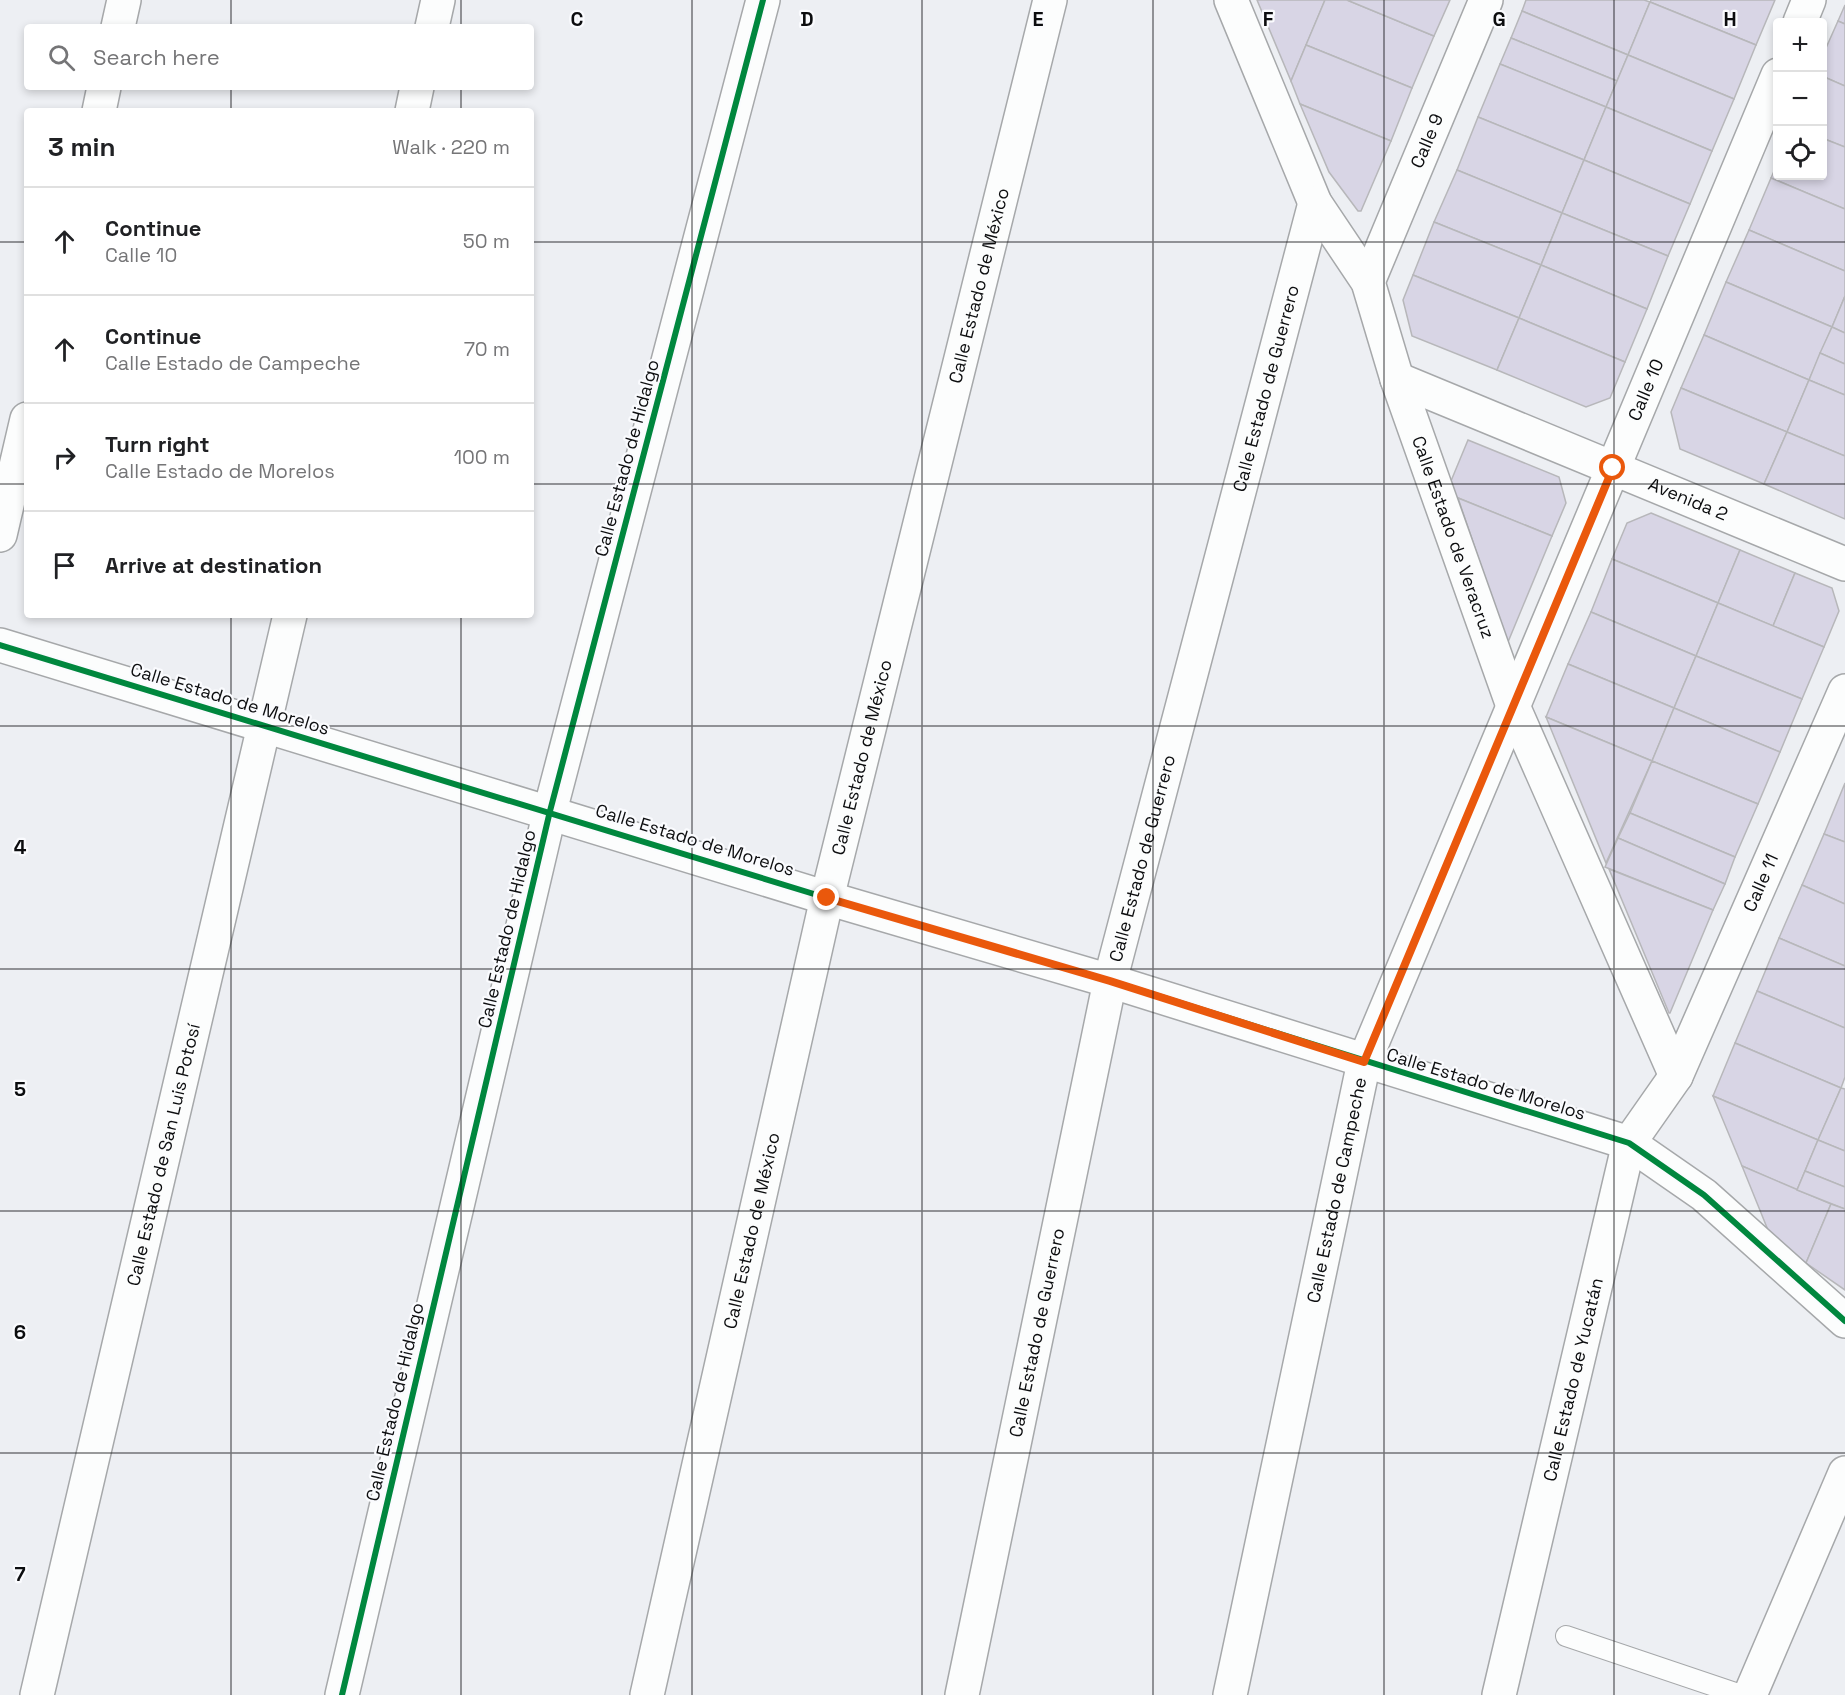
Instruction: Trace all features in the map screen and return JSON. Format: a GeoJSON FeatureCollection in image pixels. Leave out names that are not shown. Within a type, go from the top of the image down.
{"type":"FeatureCollection","features":[{"type":"Feature","properties":{"kind":"street"},"geometry":{"type":"LineString","coordinates":[[119,24],[124,0]]}},
{"type":"Feature","properties":{"kind":"street"},"geometry":{"type":"LineString","coordinates":[[433,24],[438,0]]}},
{"type":"Feature","properties":{"kind":"street","name":"Calle Estado de Hidalgo"},"geometry":{"type":"LineString","coordinates":[[342,1695],[550,811],[763,0]]}},
{"type":"Feature","properties":{"kind":"street","name":"Calle Estado de México"},"geometry":{"type":"LineString","coordinates":[[647,1695],[827,898],[1050,0]]}},
{"type":"Feature","properties":{"kind":"street","name":"Calle Estado de Veracruz"},"geometry":{"type":"LineString","coordinates":[[1231,0],[1316,203],[1368,282],[1397,379],[1513,706],[1676,1076]]}},
{"type":"Feature","properties":{"kind":"street","name":"Calle 9"},"geometry":{"type":"LineString","coordinates":[[1368,282],[1486,0]]}},
{"type":"Feature","properties":{"kind":"street"},"geometry":{"type":"LineString","coordinates":[[1802,18],[1809,0]]}},
{"type":"Feature","properties":{"kind":"street","name":"Calle 10"},"geometry":{"type":"LineString","coordinates":[[1513,706],[1773,87]]}},
{"type":"Feature","properties":{"kind":"street"},"geometry":{"type":"LineString","coordinates":[[100,108],[103,90]]}},
{"type":"Feature","properties":{"kind":"street"},"geometry":{"type":"LineString","coordinates":[[413,108],[416,90]]}},
{"type":"Feature","properties":{"kind":"street","name":"Calle Estado de Guerrero"},"geometry":{"type":"LineString","coordinates":[[962,1695],[1110,981],[1316,203]]}},
{"type":"Feature","properties":{"kind":"street","name":"Avenida 2"},"geometry":{"type":"LineString","coordinates":[[1397,379],[1845,564]]}},
{"type":"Feature","properties":{"kind":"street"},"geometry":{"type":"LineString","coordinates":[[0,535],[24,431]]}},
{"type":"Feature","properties":{"kind":"street","name":"Calle Estado de San Luis Potosí"},"geometry":{"type":"LineString","coordinates":[[37,1695],[289,618]]}},
{"type":"Feature","properties":{"kind":"street","name":"Calle Estado de Morelos"},"geometry":{"type":"LineString","coordinates":[[0,645],[550,811],[827,898],[1110,981],[1629,1143],[1704,1195],[1845,1321]]}},
{"type":"Feature","properties":{"kind":"street","name":"Calle 11"},"geometry":{"type":"LineString","coordinates":[[1676,1076],[1845,691]]}},
{"type":"Feature","properties":{"kind":"street","name":"Calle Estado de Campeche"},"geometry":{"type":"LineString","coordinates":[[1230,1695],[1364,1062],[1513,706]]}},
{"type":"Feature","properties":{"kind":"street","name":"Calle Estado de Yucatán"},"geometry":{"type":"LineString","coordinates":[[1499,1695],[1629,1143],[1676,1076]]}},
{"type":"Feature","properties":{"kind":"street"},"geometry":{"type":"LineString","coordinates":[[1750,1695],[1845,1473]]}},
{"type":"Feature","properties":{"kind":"lane"},"geometry":{"type":"LineString","coordinates":[[1566,1636],[1741,1695]]}},
{"type":"Feature","properties":{"kind":"building"},"geometry":{"type":"Polygon","coordinates":[[[1257,0],[1325,0],[1291,81],[1257,0]]]}},
{"type":"Feature","properties":{"kind":"building"},"geometry":{"type":"Polygon","coordinates":[[[1325,0],[1347,0],[1434,36],[1412,88],[1306,45],[1325,0]]]}},
{"type":"Feature","properties":{"kind":"building"},"geometry":{"type":"Polygon","coordinates":[[[1347,0],[1450,0],[1434,36],[1347,0]]]}},
{"type":"Feature","properties":{"kind":"building"},"geometry":{"type":"Polygon","coordinates":[[[1526,0],[1644,0],[1650,2],[1628,55],[1522,11],[1526,0]]]}},
{"type":"Feature","properties":{"kind":"building"},"geometry":{"type":"Polygon","coordinates":[[[1651,0],[1775,0],[1756,45],[1650,2],[1651,0]]]}},
{"type":"Feature","properties":{"kind":"building"},"geometry":{"type":"Polygon","coordinates":[[[1650,2],[1756,45],[1734,99],[1628,55],[1650,2]]]}},
{"type":"Feature","properties":{"kind":"building"},"geometry":{"type":"Polygon","coordinates":[[[1845,5],[1845,24],[1838,21],[1845,5]]]}},
{"type":"Feature","properties":{"kind":"building"},"geometry":{"type":"Polygon","coordinates":[[[1522,11],[1628,55],[1617,81],[1511,38],[1522,11]]]}},
{"type":"Feature","properties":{"kind":"building"},"geometry":{"type":"Polygon","coordinates":[[[1838,21],[1845,24],[1845,86],[1827,78],[1827,46],[1838,21]]]}},
{"type":"Feature","properties":{"kind":"building"},"geometry":{"type":"Polygon","coordinates":[[[1511,38],[1617,81],[1606,107],[1500,64],[1511,38]]]}},
{"type":"Feature","properties":{"kind":"building"},"geometry":{"type":"Polygon","coordinates":[[[1306,45],[1412,88],[1391,141],[1300,104],[1291,81],[1306,45]]]}},
{"type":"Feature","properties":{"kind":"building"},"geometry":{"type":"Polygon","coordinates":[[[1628,55],[1734,99],[1712,151],[1606,107],[1628,55]]]}},
{"type":"Feature","properties":{"kind":"building"},"geometry":{"type":"Polygon","coordinates":[[[1500,64],[1606,107],[1584,160],[1478,117],[1500,64]]]}},
{"type":"Feature","properties":{"kind":"building"},"geometry":{"type":"Polygon","coordinates":[[[1827,78],[1845,86],[1845,147],[1827,140],[1827,78]]]}},
{"type":"Feature","properties":{"kind":"building"},"geometry":{"type":"Polygon","coordinates":[[[1300,104],[1391,141],[1361,211],[1358,211],[1329,172],[1300,104]]]}},
{"type":"Feature","properties":{"kind":"building"},"geometry":{"type":"Polygon","coordinates":[[[1606,107],[1712,151],[1690,204],[1584,160],[1606,107]]]}},
{"type":"Feature","properties":{"kind":"building"},"geometry":{"type":"Polygon","coordinates":[[[1478,117],[1584,160],[1562,213],[1457,170],[1478,117]]]}},
{"type":"Feature","properties":{"kind":"building"},"geometry":{"type":"Polygon","coordinates":[[[1827,140],[1845,147],[1845,209],[1776,180],[1827,180],[1827,140]]]}},
{"type":"Feature","properties":{"kind":"building"},"geometry":{"type":"Polygon","coordinates":[[[1584,160],[1690,204],[1668,256],[1562,213],[1584,160]]]}},
{"type":"Feature","properties":{"kind":"building"},"geometry":{"type":"Polygon","coordinates":[[[1457,170],[1562,213],[1541,265],[1434,222],[1457,170]]]}},
{"type":"Feature","properties":{"kind":"building"},"geometry":{"type":"Polygon","coordinates":[[[1771,178],[1845,209],[1845,271],[1749,230],[1771,178]]]}},
{"type":"Feature","properties":{"kind":"building"},"geometry":{"type":"Polygon","coordinates":[[[1562,213],[1668,256],[1647,309],[1541,265],[1562,213]]]}},
{"type":"Feature","properties":{"kind":"building"},"geometry":{"type":"Polygon","coordinates":[[[1434,222],[1541,265],[1519,318],[1413,275],[1434,222]]]}},
{"type":"Feature","properties":{"kind":"building"},"geometry":{"type":"Polygon","coordinates":[[[1749,230],[1845,271],[1845,296],[1832,327],[1726,282],[1749,230]]]}},
{"type":"Feature","properties":{"kind":"building"},"geometry":{"type":"Polygon","coordinates":[[[1541,265],[1647,309],[1625,362],[1519,318],[1541,265]]]}},
{"type":"Feature","properties":{"kind":"building"},"geometry":{"type":"Polygon","coordinates":[[[1413,275],[1519,318],[1497,370],[1412,336],[1403,300],[1413,275]]]}},
{"type":"Feature","properties":{"kind":"building"},"geometry":{"type":"Polygon","coordinates":[[[1726,282],[1832,327],[1809,380],[1704,335],[1726,282]]]}},
{"type":"Feature","properties":{"kind":"building"},"geometry":{"type":"Polygon","coordinates":[[[1845,296],[1845,333],[1832,327],[1845,296]]]}},
{"type":"Feature","properties":{"kind":"building"},"geometry":{"type":"Polygon","coordinates":[[[1519,318],[1625,362],[1610,398],[1586,407],[1497,370],[1519,318]]]}},
{"type":"Feature","properties":{"kind":"building"},"geometry":{"type":"Polygon","coordinates":[[[1832,327],[1845,333],[1845,364],[1820,353],[1832,327]]]}},
{"type":"Feature","properties":{"kind":"building"},"geometry":{"type":"Polygon","coordinates":[[[1704,335],[1809,380],[1787,432],[1681,388],[1704,335]]]}},
{"type":"Feature","properties":{"kind":"building"},"geometry":{"type":"Polygon","coordinates":[[[1820,353],[1845,364],[1845,395],[1809,380],[1820,353]]]}},
{"type":"Feature","properties":{"kind":"building"},"geometry":{"type":"Polygon","coordinates":[[[1809,380],[1845,395],[1845,456],[1787,432],[1809,380]]]}},
{"type":"Feature","properties":{"kind":"building"},"geometry":{"type":"Polygon","coordinates":[[[1681,388],[1787,432],[1764,484],[1680,449],[1671,412],[1681,388]]]}},
{"type":"Feature","properties":{"kind":"building"},"geometry":{"type":"Polygon","coordinates":[[[1787,432],[1845,456],[1845,519],[1764,484],[1787,432]]]}},
{"type":"Feature","properties":{"kind":"building"},"geometry":{"type":"Polygon","coordinates":[[[1468,440],[1559,477],[1566,503],[1552,536],[1446,493],[1468,440]]]}},
{"type":"Feature","properties":{"kind":"building"},"geometry":{"type":"Polygon","coordinates":[[[1458,498],[1552,536],[1508,642],[1507,642],[1458,498]]]}},
{"type":"Feature","properties":{"kind":"building"},"geometry":{"type":"Polygon","coordinates":[[[1651,513],[1740,550],[1718,603],[1612,559],[1627,523],[1651,513]]]}},
{"type":"Feature","properties":{"kind":"building"},"geometry":{"type":"Polygon","coordinates":[[[1740,550],[1795,573],[1773,626],[1718,603],[1740,550]]]}},
{"type":"Feature","properties":{"kind":"building"},"geometry":{"type":"Polygon","coordinates":[[[1612,559],[1718,603],[1696,656],[1591,612],[1612,559]]]}},
{"type":"Feature","properties":{"kind":"building"},"geometry":{"type":"Polygon","coordinates":[[[1795,573],[1832,588],[1839,611],[1824,647],[1773,626],[1795,573]]]}},
{"type":"Feature","properties":{"kind":"building"},"geometry":{"type":"Polygon","coordinates":[[[1718,603],[1824,647],[1802,699],[1696,656],[1718,603]]]}},
{"type":"Feature","properties":{"kind":"building"},"geometry":{"type":"Polygon","coordinates":[[[1591,612],[1696,656],[1674,708],[1568,664],[1591,612]]]}},
{"type":"Feature","properties":{"kind":"building"},"geometry":{"type":"Polygon","coordinates":[[[1696,656],[1802,699],[1780,752],[1674,708],[1696,656]]]}},
{"type":"Feature","properties":{"kind":"building"},"geometry":{"type":"Polygon","coordinates":[[[1568,664],[1674,708],[1652,761],[1546,717],[1568,664]]]}},
{"type":"Feature","properties":{"kind":"building"},"geometry":{"type":"Polygon","coordinates":[[[1674,708],[1780,752],[1758,804],[1652,761],[1674,708]]]}},
{"type":"Feature","properties":{"kind":"building"},"geometry":{"type":"Polygon","coordinates":[[[1546,717],[1652,761],[1606,863],[1546,717]]]}},
{"type":"Feature","properties":{"kind":"building"},"geometry":{"type":"Polygon","coordinates":[[[1652,761],[1758,804],[1735,857],[1630,813],[1652,761]]]}},
{"type":"Feature","properties":{"kind":"building"},"geometry":{"type":"Polygon","coordinates":[[[1845,783],[1845,842],[1824,834],[1845,783]]]}},
{"type":"Feature","properties":{"kind":"building"},"geometry":{"type":"Polygon","coordinates":[[[1630,813],[1735,857],[1725,884],[1618,838],[1630,813]]]}},
{"type":"Feature","properties":{"kind":"building"},"geometry":{"type":"Polygon","coordinates":[[[1824,834],[1845,842],[1845,904],[1802,885],[1824,834]]]}},
{"type":"Feature","properties":{"kind":"building"},"geometry":{"type":"Polygon","coordinates":[[[1618,838],[1725,884],[1713,910],[1605,867],[1618,838]]]}},
{"type":"Feature","properties":{"kind":"building"},"geometry":{"type":"Polygon","coordinates":[[[1609,869],[1713,910],[1670,1013],[1669,1013],[1609,869]]]}},
{"type":"Feature","properties":{"kind":"building"},"geometry":{"type":"Polygon","coordinates":[[[1802,885],[1845,904],[1845,966],[1779,938],[1802,885]]]}},
{"type":"Feature","properties":{"kind":"building"},"geometry":{"type":"Polygon","coordinates":[[[1779,938],[1845,966],[1845,1028],[1757,991],[1779,938]]]}},
{"type":"Feature","properties":{"kind":"building"},"geometry":{"type":"Polygon","coordinates":[[[1757,991],[1845,1028],[1845,1077],[1841,1088],[1735,1043],[1757,991]]]}},
{"type":"Feature","properties":{"kind":"building"},"geometry":{"type":"Polygon","coordinates":[[[1735,1043],[1841,1088],[1818,1140],[1713,1096],[1735,1043]]]}},
{"type":"Feature","properties":{"kind":"building"},"geometry":{"type":"Polygon","coordinates":[[[1841,1088],[1845,1089],[1845,1151],[1818,1140],[1841,1088]]]}},
{"type":"Feature","properties":{"kind":"building"},"geometry":{"type":"Polygon","coordinates":[[[1713,1096],[1818,1140],[1797,1190],[1742,1166],[1713,1096]]]}},
{"type":"Feature","properties":{"kind":"building"},"geometry":{"type":"Polygon","coordinates":[[[1818,1140],[1845,1151],[1845,1187],[1805,1171],[1818,1140]]]}},
{"type":"Feature","properties":{"kind":"building"},"geometry":{"type":"Polygon","coordinates":[[[1742,1166],[1831,1204],[1806,1263],[1772,1240],[1742,1166]]]}},
{"type":"Feature","properties":{"kind":"building"},"geometry":{"type":"Polygon","coordinates":[[[1805,1171],[1845,1187],[1845,1209],[1797,1190],[1805,1171]]]}},
{"type":"Feature","properties":{"kind":"building"},"geometry":{"type":"Polygon","coordinates":[[[1831,1204],[1845,1209],[1845,1290],[1806,1263],[1831,1204]]]}},
{"type":"Feature","properties":{"kind":"cycle path"},"geometry":{"type":"LineString","coordinates":[[342,1695],[550,811],[763,0]]}},
{"type":"Feature","properties":{"kind":"cycle path"},"geometry":{"type":"LineString","coordinates":[[0,645],[827,898],[1110,981],[1629,1143],[1704,1195],[1845,1321]]}},
{"type":"Feature","properties":{"kind":"route"},"geometry":{"type":"LineString","coordinates":[[827,898],[1110,981],[1364,1062],[1613,468]]}}]}
